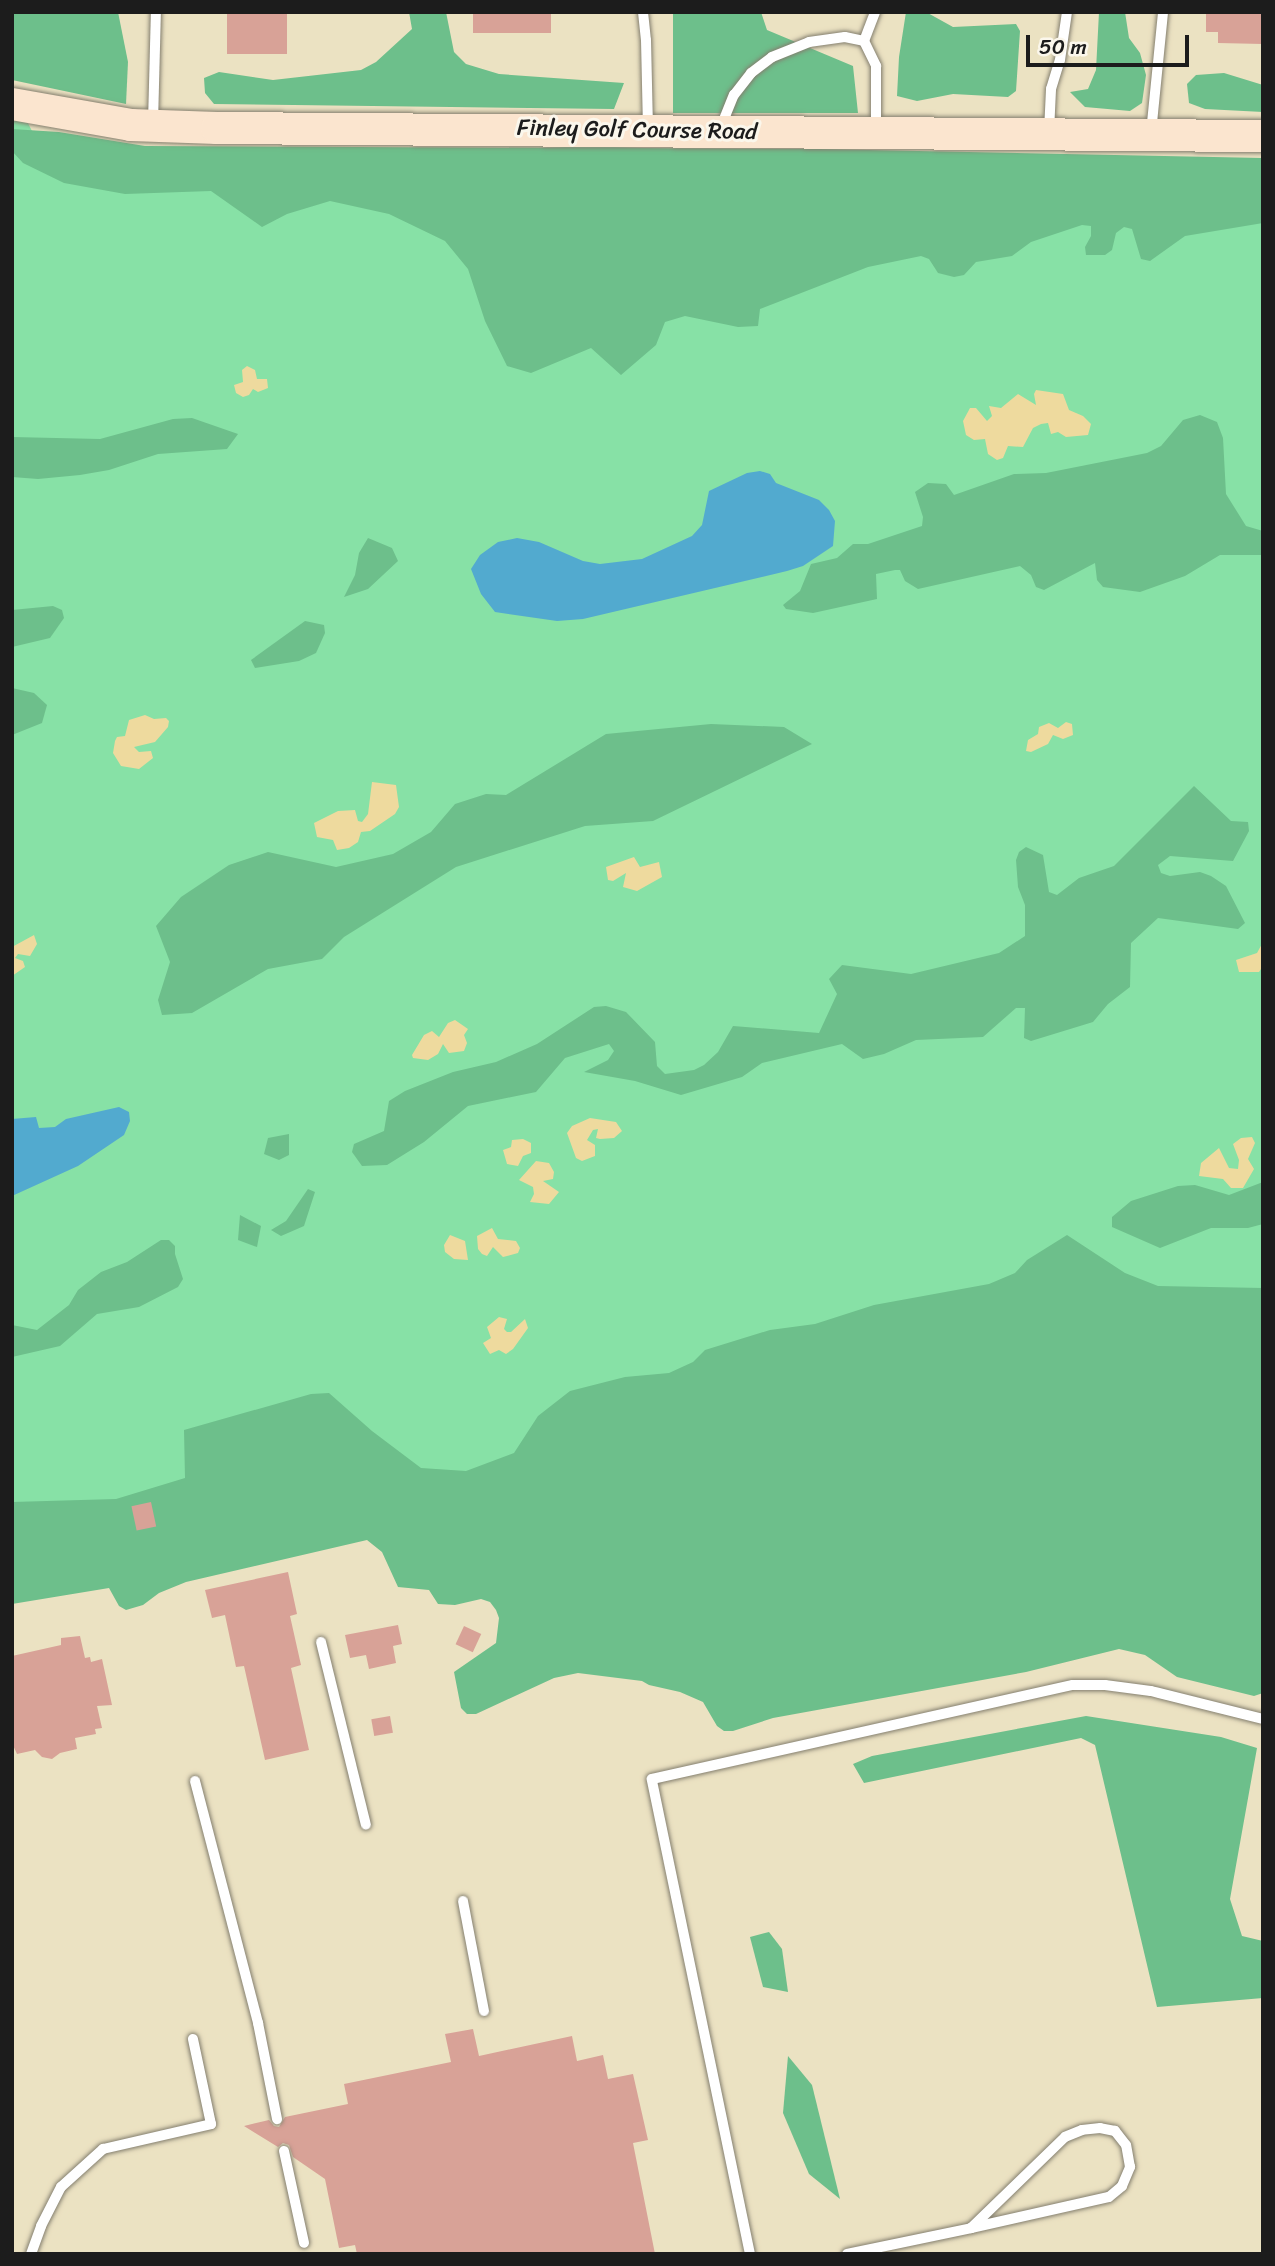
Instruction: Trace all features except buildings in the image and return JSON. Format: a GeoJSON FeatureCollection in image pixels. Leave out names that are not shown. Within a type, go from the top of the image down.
{"type":"FeatureCollection","features":[{"type":"Feature","properties":{"kind":"street","name":"Finley Golf Course Road"},"geometry":{"type":"LineString","coordinates":[[12,104],[67,116],[152,125],[1263,136]]}},
{"type":"Feature","properties":{"kind":"lane"},"geometry":{"type":"LineString","coordinates":[[152,125],[156,12]]}},
{"type":"Feature","properties":{"kind":"lane"},"geometry":{"type":"LineString","coordinates":[[643,12],[648,131]]}},
{"type":"Feature","properties":{"kind":"lane"},"geometry":{"type":"LineString","coordinates":[[875,12],[863,41],[876,66],[876,133]]}},
{"type":"Feature","properties":{"kind":"lane"},"geometry":{"type":"LineString","coordinates":[[1049,134],[1051,89],[1060,60],[1067,12]]}},
{"type":"Feature","properties":{"kind":"lane"},"geometry":{"type":"LineString","coordinates":[[1151,135],[1163,12]]}},
{"type":"Feature","properties":{"kind":"lane"},"geometry":{"type":"LineString","coordinates":[[719,131],[734,95],[751,73],[772,57],[809,42],[845,37],[863,41]]}},
{"type":"Feature","properties":{"kind":"lane"},"geometry":{"type":"LineString","coordinates":[[321,1642],[366,1825]]}},
{"type":"Feature","properties":{"kind":"lane"},"geometry":{"type":"LineString","coordinates":[[750,2254],[652,1779],[1073,1685],[1105,1685],[1151,1691],[1263,1719]]}},
{"type":"Feature","properties":{"kind":"lane"},"geometry":{"type":"LineString","coordinates":[[195,1781],[258,2023],[277,2119]]}},
{"type":"Feature","properties":{"kind":"lane"},"geometry":{"type":"LineString","coordinates":[[463,1901],[484,2011]]}},
{"type":"Feature","properties":{"kind":"lane"},"geometry":{"type":"LineString","coordinates":[[31,2254],[41,2226],[61,2186],[103,2149],[211,2124],[193,2039]]}},
{"type":"Feature","properties":{"kind":"lane"},"geometry":{"type":"LineString","coordinates":[[847,2254],[971,2228],[1109,2197],[1122,2186],[1130,2167],[1126,2145],[1115,2131],[1100,2128],[1082,2130],[1065,2137],[971,2228]]}},
{"type":"Feature","properties":{"kind":"lane"},"geometry":{"type":"LineString","coordinates":[[284,2151],[304,2243]]}},
{"type":"Feature","properties":{"kind":"green space"},"geometry":{"type":"Polygon","coordinates":[[[12,12],[118,12],[128,62],[126,104],[12,80],[12,12]]]}},
{"type":"Feature","properties":{"kind":"green space"},"geometry":{"type":"Polygon","coordinates":[[[409,12],[446,12],[454,52],[466,64],[499,74],[624,83],[614,109],[214,104],[205,93],[204,78],[219,72],[273,80],[361,70],[376,62],[412,29],[409,12]]]}},
{"type":"Feature","properties":{"kind":"green space"},"geometry":{"type":"Polygon","coordinates":[[[673,12],[761,12],[767,30],[853,66],[858,113],[673,113],[673,12]]]}},
{"type":"Feature","properties":{"kind":"green space"},"geometry":{"type":"Polygon","coordinates":[[[906,12],[926,12],[953,27],[1016,24],[1020,31],[1016,91],[1008,97],[953,94],[917,101],[897,96],[899,57],[906,12]]]}},
{"type":"Feature","properties":{"kind":"green space"},"geometry":{"type":"Polygon","coordinates":[[[1099,12],[1125,12],[1129,38],[1140,53],[1146,75],[1142,103],[1130,111],[1085,107],[1070,92],[1088,89],[1096,70],[1099,12]]]}},
{"type":"Feature","properties":{"kind":"green space"},"geometry":{"type":"Polygon","coordinates":[[[1224,73],[1263,85],[1263,112],[1205,109],[1189,103],[1187,84],[1196,75],[1224,73]]]}},
{"type":"Feature","properties":{"kind":"green space"},"geometry":{"type":"Polygon","coordinates":[[[12,92],[32,131],[92,146],[377,157],[584,146],[1263,169],[1263,1355],[12,1561],[12,92]]]}},
{"type":"Feature","properties":{"kind":"green space"},"geometry":{"type":"Polygon","coordinates":[[[12,129],[59,132],[145,146],[818,149],[1263,158],[1263,223],[1185,236],[1150,261],[1141,259],[1132,229],[1124,227],[1116,233],[1112,250],[1105,255],[1086,255],[1085,247],[1091,236],[1091,226],[1082,225],[1031,242],[1012,256],[976,262],[964,275],[954,277],[938,273],[929,259],[921,256],[868,267],[760,309],[758,326],[738,327],[685,316],[665,322],[656,345],[621,375],[591,348],[531,373],[507,366],[485,321],[468,269],[445,241],[389,214],[330,201],[287,214],[262,227],[211,191],[125,194],[64,183],[23,163],[12,151],[12,129]]]}},
{"type":"Feature","properties":{"kind":"green space"},"geometry":{"type":"Polygon","coordinates":[[[1200,415],[1217,422],[1223,438],[1226,494],[1246,526],[1263,531],[1263,555],[1220,555],[1185,576],[1140,592],[1103,587],[1097,580],[1095,563],[1044,590],[1036,587],[1031,575],[1020,566],[918,589],[905,581],[900,570],[895,570],[876,574],[877,599],[813,613],[786,609],[783,605],[800,591],[811,564],[837,558],[853,544],[868,544],[922,526],[923,517],[915,492],[928,483],[946,484],[954,495],[1014,474],[1046,473],[1147,453],[1161,446],[1183,420],[1200,415]]]}},
{"type":"Feature","properties":{"kind":"green space"},"geometry":{"type":"Polygon","coordinates":[[[192,418],[238,434],[227,449],[158,454],[109,470],[80,475],[38,479],[12,477],[12,437],[100,439],[173,419],[192,418]]]}},
{"type":"Feature","properties":{"kind":"green space"},"geometry":{"type":"Polygon","coordinates":[[[368,538],[392,548],[398,561],[368,589],[344,597],[355,575],[359,553],[368,538]]]}},
{"type":"Feature","properties":{"kind":"green space"},"geometry":{"type":"Polygon","coordinates":[[[53,606],[62,610],[64,618],[50,638],[12,647],[12,610],[53,606]]]}},
{"type":"Feature","properties":{"kind":"green space"},"geometry":{"type":"Polygon","coordinates":[[[305,621],[324,625],[325,633],[316,653],[299,661],[255,668],[251,660],[305,621]]]}},
{"type":"Feature","properties":{"kind":"green space"},"geometry":{"type":"Polygon","coordinates":[[[12,688],[34,693],[47,705],[42,723],[12,735],[12,688]]]}},
{"type":"Feature","properties":{"kind":"green space"},"geometry":{"type":"Polygon","coordinates":[[[711,724],[784,727],[812,744],[653,821],[585,826],[456,867],[344,937],[322,959],[268,969],[192,1013],[162,1015],[158,1000],[170,962],[156,926],[181,897],[229,865],[268,852],[336,867],[393,854],[431,832],[455,804],[486,794],[506,795],[606,734],[711,724]]]}},
{"type":"Feature","properties":{"kind":"green space"},"geometry":{"type":"Polygon","coordinates":[[[1194,786],[1231,821],[1248,822],[1249,831],[1233,861],[1170,856],[1158,865],[1161,873],[1170,876],[1200,872],[1226,886],[1245,923],[1238,929],[1158,918],[1131,943],[1130,987],[1108,1004],[1093,1022],[1031,1041],[1024,1038],[1025,1008],[1016,1008],[983,1037],[916,1040],[884,1054],[863,1059],[842,1044],[762,1063],[742,1077],[681,1095],[635,1081],[584,1072],[608,1060],[614,1051],[609,1044],[565,1058],[536,1092],[468,1106],[424,1142],[387,1165],[362,1166],[352,1152],[354,1144],[384,1131],[389,1101],[405,1091],[453,1072],[496,1062],[537,1044],[594,1007],[606,1006],[626,1012],[655,1042],[657,1066],[665,1074],[694,1070],[704,1065],[718,1052],[733,1026],[819,1033],[837,994],[829,979],[842,965],[911,974],[999,953],[1025,936],[1025,905],[1018,887],[1016,860],[1019,852],[1026,847],[1043,855],[1049,892],[1057,895],[1079,878],[1114,866],[1194,786]]]}},
{"type":"Feature","properties":{"kind":"green space"},"geometry":{"type":"Polygon","coordinates":[[[289,1134],[289,1155],[279,1160],[264,1154],[268,1138],[289,1134]]]}},
{"type":"Feature","properties":{"kind":"green space"},"geometry":{"type":"Polygon","coordinates":[[[1263,1182],[1263,1224],[1248,1228],[1211,1228],[1160,1248],[1112,1227],[1112,1217],[1131,1201],[1178,1186],[1195,1185],[1229,1195],[1263,1182]]]}},
{"type":"Feature","properties":{"kind":"green space"},"geometry":{"type":"Polygon","coordinates":[[[308,1189],[315,1192],[304,1226],[281,1236],[271,1230],[286,1221],[308,1189]]]}},
{"type":"Feature","properties":{"kind":"green space"},"geometry":{"type":"Polygon","coordinates":[[[240,1215],[261,1226],[257,1247],[238,1240],[240,1215]]]}},
{"type":"Feature","properties":{"kind":"green space"},"geometry":{"type":"Polygon","coordinates":[[[1067,1235],[1125,1273],[1158,1286],[1263,1288],[1263,1693],[1254,1696],[1177,1677],[1145,1655],[1119,1649],[1026,1672],[773,1718],[733,1731],[724,1731],[717,1726],[703,1702],[680,1692],[642,1681],[578,1673],[554,1678],[476,1714],[467,1714],[461,1708],[454,1672],[496,1643],[499,1618],[496,1610],[490,1602],[481,1599],[455,1605],[438,1604],[429,1590],[398,1587],[382,1552],[367,1540],[186,1582],[159,1593],[143,1605],[126,1610],[119,1606],[109,1588],[12,1604],[12,1502],[116,1499],[185,1478],[184,1430],[311,1394],[329,1393],[372,1431],[421,1468],[466,1471],[514,1453],[538,1416],[570,1391],[625,1377],[669,1373],[693,1362],[705,1350],[770,1330],[815,1324],[874,1305],[989,1284],[1015,1273],[1027,1260],[1067,1235]]]}},
{"type":"Feature","properties":{"kind":"green space"},"geometry":{"type":"Polygon","coordinates":[[[161,1240],[169,1240],[175,1246],[183,1279],[178,1287],[139,1307],[97,1314],[60,1346],[12,1357],[12,1325],[37,1330],[69,1305],[78,1290],[101,1272],[127,1262],[161,1240]]]}},
{"type":"Feature","properties":{"kind":"green space"},"geometry":{"type":"Polygon","coordinates":[[[1086,1716],[1221,1737],[1257,1748],[1230,1899],[1242,1936],[1263,1941],[1263,1998],[1157,2007],[1095,1745],[1081,1738],[864,1783],[853,1764],[872,1756],[1086,1716]]]}},
{"type":"Feature","properties":{"kind":"green space"},"geometry":{"type":"Polygon","coordinates":[[[769,1932],[782,1949],[788,1992],[763,1987],[750,1937],[769,1932]]]}},
{"type":"Feature","properties":{"kind":"green space"},"geometry":{"type":"Polygon","coordinates":[[[788,2056],[812,2085],[840,2199],[809,2174],[783,2113],[788,2056]]]}},
{"type":"Feature","properties":{"kind":"sand"},"geometry":{"type":"Polygon","coordinates":[[[247,366],[255,370],[257,379],[267,379],[268,388],[258,392],[253,389],[249,395],[243,397],[236,393],[234,385],[243,382],[242,370],[247,366]]]}},
{"type":"Feature","properties":{"kind":"sand"},"geometry":{"type":"Polygon","coordinates":[[[1036,390],[1063,394],[1069,410],[1083,416],[1091,424],[1088,435],[1066,437],[1058,432],[1051,434],[1048,423],[1041,424],[1033,428],[1023,447],[1008,446],[1003,458],[997,460],[988,454],[985,439],[974,440],[966,435],[963,421],[970,408],[976,408],[987,421],[992,416],[989,406],[1001,408],[1018,394],[1036,405],[1036,390]]]}},
{"type":"Feature","properties":{"kind":"sand"},"geometry":{"type":"Polygon","coordinates":[[[145,715],[154,719],[166,718],[169,721],[168,727],[155,742],[134,747],[139,752],[151,751],[153,758],[139,769],[121,766],[113,753],[115,741],[117,737],[125,736],[129,720],[145,715]]]}},
{"type":"Feature","properties":{"kind":"sand"},"geometry":{"type":"Polygon","coordinates":[[[1066,722],[1072,724],[1073,735],[1063,739],[1053,735],[1048,744],[1031,752],[1026,751],[1028,740],[1038,734],[1039,727],[1049,723],[1058,728],[1066,722]]]}},
{"type":"Feature","properties":{"kind":"sand"},"geometry":{"type":"Polygon","coordinates":[[[372,782],[396,785],[399,807],[395,814],[370,831],[361,832],[358,842],[349,848],[337,850],[333,840],[317,837],[314,823],[338,811],[355,810],[358,821],[362,822],[368,814],[372,782]]]}},
{"type":"Feature","properties":{"kind":"sand"},"geometry":{"type":"Polygon","coordinates":[[[634,857],[640,867],[659,862],[662,877],[637,891],[623,887],[626,873],[613,881],[608,880],[606,867],[634,857]]]}},
{"type":"Feature","properties":{"kind":"sand"},"geometry":{"type":"Polygon","coordinates":[[[34,935],[37,944],[30,956],[18,954],[15,958],[23,961],[25,967],[12,976],[12,947],[34,935]]]}},
{"type":"Feature","properties":{"kind":"sand"},"geometry":{"type":"Polygon","coordinates":[[[1263,942],[1263,966],[1259,972],[1239,972],[1236,960],[1257,953],[1263,942]]]}},
{"type":"Feature","properties":{"kind":"sand"},"geometry":{"type":"Polygon","coordinates":[[[455,1020],[468,1029],[464,1035],[467,1043],[464,1051],[449,1053],[443,1044],[438,1054],[428,1060],[413,1058],[412,1055],[424,1035],[432,1031],[439,1037],[448,1023],[455,1020]]]}},
{"type":"Feature","properties":{"kind":"sand"},"geometry":{"type":"Polygon","coordinates":[[[590,1118],[616,1122],[622,1131],[614,1138],[600,1139],[596,1138],[598,1129],[593,1130],[587,1140],[595,1145],[595,1156],[582,1161],[576,1158],[567,1133],[572,1126],[590,1118]]]}},
{"type":"Feature","properties":{"kind":"sand"},"geometry":{"type":"Polygon","coordinates":[[[1252,1137],[1255,1143],[1248,1159],[1254,1169],[1243,1188],[1231,1188],[1223,1179],[1199,1176],[1201,1163],[1219,1148],[1229,1168],[1238,1169],[1239,1160],[1233,1144],[1241,1138],[1252,1137]]]}},
{"type":"Feature","properties":{"kind":"sand"},"geometry":{"type":"Polygon","coordinates":[[[523,1139],[531,1143],[531,1153],[523,1156],[518,1166],[507,1164],[503,1150],[511,1147],[512,1140],[523,1139]]]}},
{"type":"Feature","properties":{"kind":"sand"},"geometry":{"type":"Polygon","coordinates":[[[536,1161],[549,1163],[554,1172],[553,1179],[543,1181],[559,1192],[549,1204],[530,1202],[534,1194],[533,1187],[519,1180],[536,1161]]]}},
{"type":"Feature","properties":{"kind":"sand"},"geometry":{"type":"Polygon","coordinates":[[[492,1228],[498,1239],[516,1241],[520,1248],[518,1253],[503,1257],[493,1247],[487,1256],[482,1254],[478,1249],[477,1236],[492,1228]]]}},
{"type":"Feature","properties":{"kind":"sand"},"geometry":{"type":"Polygon","coordinates":[[[450,1235],[465,1241],[468,1260],[454,1259],[445,1252],[444,1245],[450,1235]]]}},
{"type":"Feature","properties":{"kind":"sand"},"geometry":{"type":"Polygon","coordinates":[[[499,1317],[507,1319],[504,1329],[507,1332],[511,1332],[525,1319],[528,1328],[513,1349],[506,1354],[499,1350],[490,1354],[483,1343],[491,1338],[487,1327],[499,1317]]]}},
{"type":"Feature","properties":{"kind":"water"},"geometry":{"type":"Polygon","coordinates":[[[760,471],[770,474],[776,483],[819,500],[829,510],[835,521],[833,546],[803,566],[787,571],[583,619],[557,621],[495,612],[481,594],[471,569],[480,555],[498,542],[517,538],[539,542],[583,561],[600,564],[642,559],[692,536],[702,525],[709,491],[747,473],[760,471]]]}},
{"type":"Feature","properties":{"kind":"water"},"geometry":{"type":"Polygon","coordinates":[[[119,1107],[129,1112],[130,1121],[124,1135],[78,1166],[12,1196],[12,1119],[36,1117],[39,1128],[55,1127],[66,1119],[119,1107]]]}}]}
